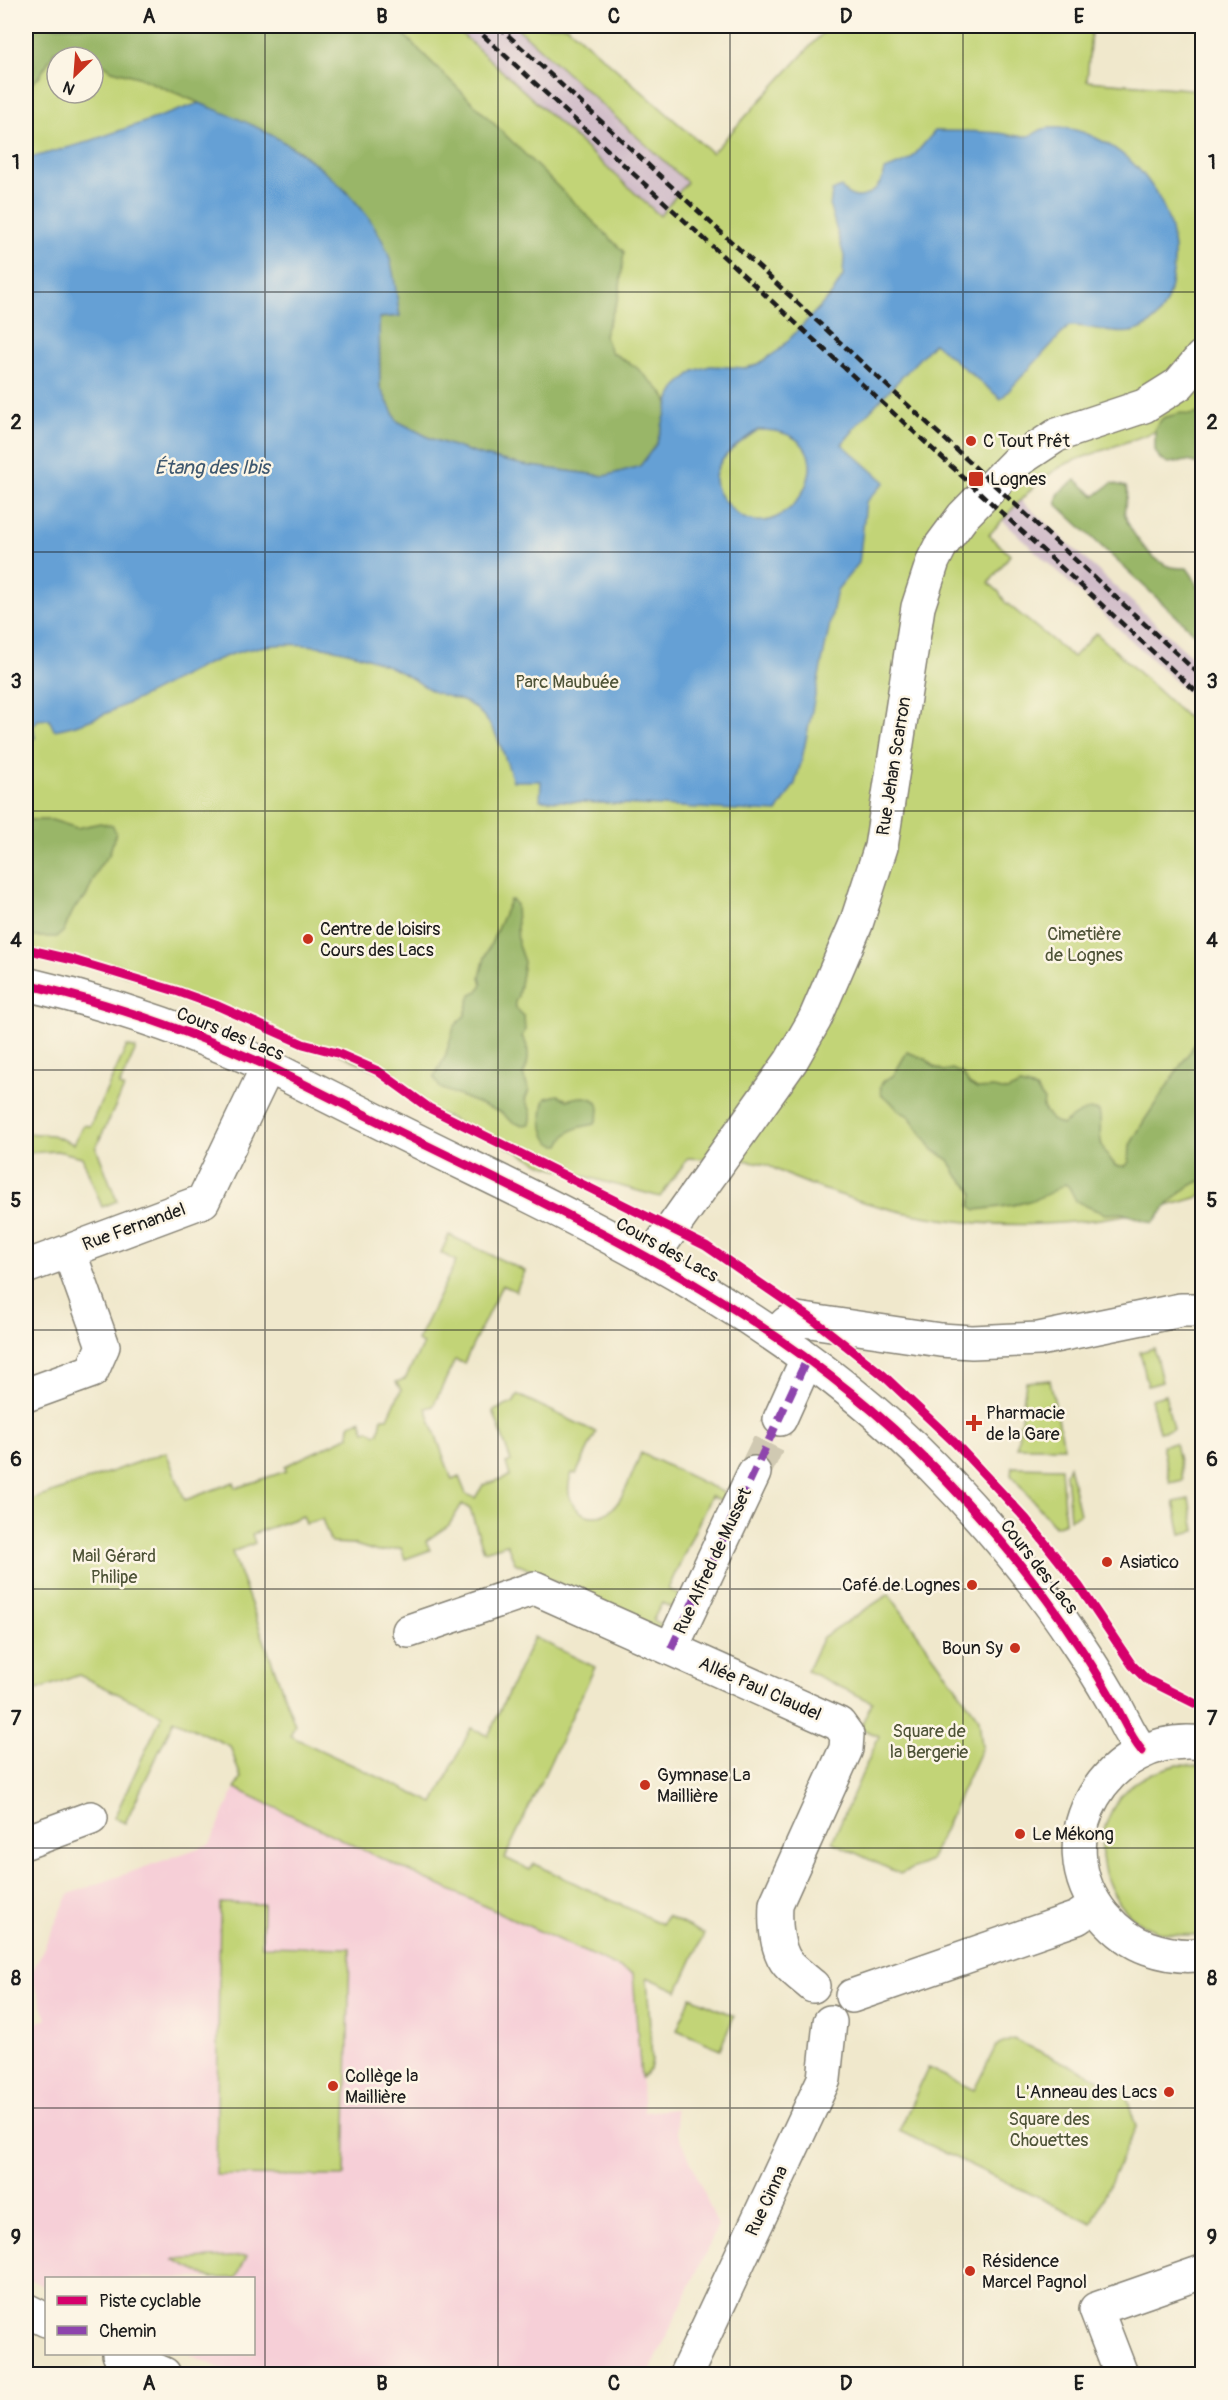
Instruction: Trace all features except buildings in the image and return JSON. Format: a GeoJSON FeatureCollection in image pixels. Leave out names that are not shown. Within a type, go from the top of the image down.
{"type":"FeatureCollection","features":[{"type":"Feature","properties":{"kind":"street","name":"Rue Jehan Scarron"},"geometry":{"type":"LineString","coordinates":[[651,1258],[799,1047],[814,1019],[856,924],[881,847],[918,607],[940,547],[963,516],[1016,462],[1057,435],[1144,406],[1179,384],[1203,357]]}},
{"type":"Feature","properties":{"kind":"street","name":"Cours des Lacs"},"geometry":{"type":"LineString","coordinates":[[26,984],[144,1017],[229,1048],[268,1066],[651,1258],[775,1335],[886,1422],[933,1467],[987,1527],[1028,1575],[1076,1642],[1114,1702],[1132,1738],[1142,1751]]}},
{"type":"Feature","properties":{"kind":"street","name":"Rue Fernandel"},"geometry":{"type":"LineString","coordinates":[[26,1267],[203,1202],[268,1066]]}},
{"type":"Feature","properties":{"kind":"street"},"geometry":{"type":"LineString","coordinates":[[26,1395],[92,1371],[103,1346],[69,1251]]}},
{"type":"Feature","properties":{"kind":"street"},"geometry":{"type":"LineString","coordinates":[[775,1335],[787,1323],[797,1319],[940,1340],[972,1342],[1029,1340],[1181,1310],[1203,1310]]}},
{"type":"Feature","properties":{"kind":"street"},"geometry":{"type":"LineString","coordinates":[[780,1419],[807,1359]]}},
{"type":"Feature","properties":{"kind":"street","name":"Rue Alfred de Musset"},"geometry":{"type":"LineString","coordinates":[[671,1648],[754,1473]]}},
{"type":"Feature","properties":{"kind":"street","name":"Allée Paul Claudel"},"geometry":{"type":"LineString","coordinates":[[409,1631],[535,1588],[839,1724],[847,1735],[846,1749],[776,1904],[775,1919],[782,1953],[788,1964],[813,1986]]}},
{"type":"Feature","properties":{"kind":"street"},"geometry":{"type":"LineString","coordinates":[[1203,1743],[1187,1741],[1164,1743],[1142,1751],[1116,1767],[1096,1790],[1084,1818],[1079,1848],[1083,1878],[1096,1905],[1114,1928],[1138,1944],[1166,1954],[1194,1956],[1203,1954]]}},
{"type":"Feature","properties":{"kind":"street"},"geometry":{"type":"LineString","coordinates":[[26,1842],[91,1818]]}},
{"type":"Feature","properties":{"kind":"street"},"geometry":{"type":"LineString","coordinates":[[852,1996],[1077,1918],[1096,1905]]}},
{"type":"Feature","properties":{"kind":"street"},"geometry":{"type":"LineString","coordinates":[[825,1979],[839,1980],[845,1984],[852,1996],[847,2014],[836,2022],[816,2018],[808,1999],[813,1986],[825,1979]]}},
{"type":"Feature","properties":{"kind":"street","name":"Rue Cinna"},"geometry":{"type":"LineString","coordinates":[[686,2374],[824,2079],[830,2022]]}},
{"type":"Feature","properties":{"kind":"street"},"geometry":{"type":"LineString","coordinates":[[1121,2374],[1096,2308],[1203,2272]]}},
{"type":"Feature","properties":{"kind":"street"},"geometry":{"type":"LineString","coordinates":[[26,2310],[45,2319]]}},
{"type":"Feature","properties":{"kind":"street"},"geometry":{"type":"LineString","coordinates":[[121,2355],[164,2374]]}},
{"type":"Feature","properties":{"kind":"shaded area"},"geometry":{"type":"Polygon","coordinates":[[[453,26],[515,26],[784,269],[777,277],[1202,666],[1202,706],[869,393],[753,302],[453,26]]]}},
{"type":"Feature","properties":{"kind":"shaded area","name":"Collège la Maillière"},"geometry":{"type":"Polygon","coordinates":[[[235,1788],[633,1975],[644,2112],[675,2109],[677,2129],[718,2226],[649,2374],[233,2374],[190,2355],[255,2355],[255,2277],[45,2277],[45,2287],[26,2278],[26,2027],[47,2019],[31,1975],[69,1894],[210,1844],[235,1788]]]}},
{"type":"Feature","properties":{"kind":"green space","name":"Parc Maubuée"},"geometry":{"type":"Polygon","coordinates":[[[26,26],[453,26],[660,216],[687,182],[515,26],[567,26],[712,153],[829,26],[1069,26],[1069,31],[1091,32],[1087,81],[1201,90],[1199,134],[1202,135],[1202,415],[1070,462],[1047,476],[1026,494],[989,535],[1010,555],[989,583],[999,592],[1005,602],[1073,657],[1096,633],[1202,731],[1202,1196],[1120,1216],[1078,1222],[993,1224],[909,1213],[867,1203],[839,1195],[752,1161],[688,1158],[660,1197],[544,1165],[429,1108],[378,1071],[337,1053],[296,1041],[218,1006],[131,976],[26,949],[26,26]]]}},
{"type":"Feature","properties":{"kind":"green space"},"geometry":{"type":"Polygon","coordinates":[[[26,26],[395,26],[624,252],[619,296],[604,335],[611,352],[636,367],[663,393],[669,405],[657,443],[640,467],[605,476],[523,465],[480,455],[432,439],[397,421],[380,387],[379,318],[400,316],[388,254],[370,221],[347,192],[301,152],[258,128],[138,77],[112,70],[105,65],[105,45],[45,45],[45,67],[39,77],[26,88],[26,26]]]}},
{"type":"Feature","properties":{"kind":"green space"},"geometry":{"type":"Polygon","coordinates":[[[1181,413],[1188,415],[1202,413],[1202,465],[1188,461],[1168,463],[1160,459],[1155,450],[1155,428],[1163,418],[1181,413]]]}},
{"type":"Feature","properties":{"kind":"green space"},"geometry":{"type":"Polygon","coordinates":[[[1076,480],[1095,496],[1112,483],[1126,487],[1128,494],[1125,515],[1137,538],[1157,560],[1172,567],[1187,568],[1197,584],[1201,602],[1202,640],[1057,505],[1059,493],[1076,480]]]}},
{"type":"Feature","properties":{"kind":"green space"},"geometry":{"type":"Polygon","coordinates":[[[26,820],[52,820],[77,828],[100,823],[113,826],[116,833],[109,855],[99,867],[86,897],[75,907],[63,932],[57,937],[26,937],[26,820]]]}},
{"type":"Feature","properties":{"kind":"green space"},"geometry":{"type":"Polygon","coordinates":[[[510,900],[513,900],[516,905],[518,945],[524,962],[515,1002],[516,1008],[524,1016],[525,1030],[522,1037],[528,1051],[527,1066],[523,1075],[529,1090],[525,1100],[531,1117],[530,1124],[526,1125],[514,1123],[502,1113],[440,1088],[434,1077],[445,1057],[454,1027],[465,1015],[471,994],[478,991],[482,984],[480,977],[485,957],[510,900]]]}},
{"type":"Feature","properties":{"kind":"green space"},"geometry":{"type":"Polygon","coordinates":[[[1202,1033],[1202,1180],[1181,1192],[1153,1223],[1122,1213],[1105,1214],[1086,1206],[1076,1201],[1065,1184],[1033,1200],[976,1210],[970,1206],[973,1194],[971,1189],[957,1175],[949,1160],[933,1150],[909,1116],[899,1111],[882,1096],[880,1089],[886,1079],[893,1076],[907,1052],[926,1059],[934,1067],[944,1071],[952,1069],[963,1074],[969,1084],[977,1089],[993,1088],[1007,1091],[1020,1085],[1036,1089],[1044,1100],[1043,1108],[1052,1120],[1062,1125],[1088,1110],[1099,1111],[1100,1137],[1103,1148],[1116,1166],[1125,1166],[1129,1162],[1130,1145],[1202,1033]]]}},
{"type":"Feature","properties":{"kind":"green space"},"geometry":{"type":"Polygon","coordinates":[[[127,1046],[136,1049],[119,1086],[124,1088],[96,1147],[117,1201],[102,1207],[82,1157],[57,1151],[26,1153],[26,1133],[52,1135],[74,1144],[83,1125],[90,1126],[127,1046]]]}},
{"type":"Feature","properties":{"kind":"green space"},"geometry":{"type":"Polygon","coordinates":[[[558,1095],[567,1100],[589,1098],[597,1103],[599,1108],[595,1124],[574,1129],[566,1135],[560,1145],[548,1140],[542,1118],[546,1098],[558,1095]]]}},
{"type":"Feature","properties":{"kind":"green space","name":"Mail Gérard Philipe"},"geometry":{"type":"Polygon","coordinates":[[[449,1235],[525,1271],[516,1291],[502,1285],[464,1363],[455,1360],[433,1406],[426,1408],[452,1480],[459,1477],[466,1494],[475,1498],[483,1485],[510,1476],[506,1463],[511,1461],[493,1411],[513,1403],[518,1395],[596,1432],[576,1474],[572,1473],[569,1484],[569,1495],[573,1503],[586,1515],[604,1514],[613,1508],[629,1482],[641,1453],[729,1495],[725,1502],[711,1496],[668,1589],[681,1596],[675,1609],[662,1603],[653,1620],[667,1627],[656,1630],[515,1563],[507,1544],[484,1551],[470,1509],[462,1504],[449,1525],[426,1541],[430,1550],[405,1559],[401,1548],[378,1552],[352,1544],[331,1543],[322,1519],[306,1524],[303,1516],[252,1534],[255,1543],[232,1552],[295,1725],[290,1736],[434,1803],[471,1728],[488,1736],[534,1637],[595,1667],[505,1858],[530,1870],[534,1864],[662,1924],[667,1916],[704,1934],[678,1991],[647,1977],[652,2061],[650,2069],[641,2079],[633,1974],[378,1857],[235,1788],[241,1778],[230,1746],[174,1720],[125,1823],[114,1818],[162,1715],[79,1675],[26,1694],[26,1502],[166,1452],[185,1500],[234,1482],[236,1488],[286,1471],[285,1466],[349,1436],[350,1424],[361,1420],[365,1431],[368,1430],[375,1434],[379,1432],[382,1418],[388,1418],[401,1390],[396,1382],[405,1379],[423,1344],[417,1341],[456,1261],[441,1253],[449,1235]]]}},
{"type":"Feature","properties":{"kind":"green space"},"geometry":{"type":"Polygon","coordinates":[[[1154,1348],[1162,1382],[1148,1386],[1140,1352],[1154,1348]]]}},
{"type":"Feature","properties":{"kind":"green space"},"geometry":{"type":"Polygon","coordinates":[[[1050,1380],[1064,1447],[1017,1447],[1026,1382],[1050,1380]]]}},
{"type":"Feature","properties":{"kind":"green space"},"geometry":{"type":"Polygon","coordinates":[[[1165,1395],[1173,1429],[1159,1432],[1151,1399],[1165,1395]]]}},
{"type":"Feature","properties":{"kind":"green space"},"geometry":{"type":"Polygon","coordinates":[[[1175,1443],[1183,1480],[1170,1483],[1162,1445],[1175,1443]]]}},
{"type":"Feature","properties":{"kind":"green space"},"geometry":{"type":"Polygon","coordinates":[[[1069,1466],[1080,1514],[1070,1519],[1066,1473],[1069,1466]]]}},
{"type":"Feature","properties":{"kind":"green space"},"geometry":{"type":"Polygon","coordinates":[[[1012,1467],[1061,1468],[1065,1522],[1055,1526],[1011,1475],[1012,1467]]]}},
{"type":"Feature","properties":{"kind":"green space"},"geometry":{"type":"Polygon","coordinates":[[[1189,1499],[1195,1531],[1181,1534],[1174,1502],[1189,1499]]]}},
{"type":"Feature","properties":{"kind":"green space","name":"Square de la Bergerie"},"geometry":{"type":"Polygon","coordinates":[[[889,1594],[979,1719],[982,1747],[930,1861],[900,1874],[832,1842],[879,1736],[860,1728],[872,1702],[807,1671],[823,1637],[889,1594]]]}},
{"type":"Feature","properties":{"kind":"green space"},"geometry":{"type":"Polygon","coordinates":[[[1177,1765],[1202,1766],[1202,1934],[1180,1935],[1157,1931],[1130,1915],[1119,1903],[1111,1889],[1102,1858],[1105,1827],[1120,1796],[1145,1776],[1177,1765]]]}},
{"type":"Feature","properties":{"kind":"green space"},"geometry":{"type":"Polygon","coordinates":[[[220,1903],[263,1904],[262,1946],[350,1948],[345,2176],[216,2175],[220,1903]]]}},
{"type":"Feature","properties":{"kind":"green space"},"geometry":{"type":"Polygon","coordinates":[[[691,1997],[734,2016],[720,2049],[677,2030],[691,1997]]]}},
{"type":"Feature","properties":{"kind":"green space","name":"Square des Chouettes"},"geometry":{"type":"Polygon","coordinates":[[[1013,2039],[1125,2091],[1136,2127],[1092,2223],[899,2131],[928,2068],[974,2090],[996,2046],[1013,2039]]]}},
{"type":"Feature","properties":{"kind":"green space"},"geometry":{"type":"Polygon","coordinates":[[[247,2256],[236,2277],[209,2277],[173,2260],[247,2256]]]}},
{"type":"Feature","properties":{"kind":"water","name":"Étang des Ibis"},"geometry":{"type":"Polygon","coordinates":[[[199,103],[251,124],[277,138],[316,165],[351,197],[378,233],[388,253],[400,316],[379,318],[380,387],[397,421],[432,439],[480,455],[523,465],[605,476],[640,466],[657,443],[671,396],[677,386],[694,371],[710,366],[746,368],[758,364],[779,350],[832,294],[843,276],[844,256],[830,207],[832,191],[841,187],[854,197],[867,195],[879,185],[885,170],[910,160],[935,131],[1024,136],[1043,129],[1062,128],[1092,136],[1113,147],[1146,178],[1158,197],[1173,239],[1174,262],[1166,303],[1155,319],[1145,327],[1136,331],[1117,332],[1069,326],[1001,399],[934,343],[852,430],[842,444],[885,482],[866,502],[859,563],[837,590],[802,759],[795,784],[777,812],[540,800],[541,781],[513,781],[492,728],[486,719],[469,704],[432,691],[386,665],[340,650],[317,646],[269,646],[232,654],[87,721],[54,730],[49,719],[38,720],[33,726],[35,738],[26,740],[26,159],[81,144],[199,103]],[[758,430],[738,444],[721,462],[716,471],[715,482],[718,493],[740,516],[761,521],[780,516],[796,502],[806,484],[810,465],[804,447],[788,435],[758,430]]]}},
{"type":"Feature","properties":{"kind":"tunnel"},"geometry":{"type":"LineString","coordinates":[[754,1473],[780,1419]]}},
{"type":"Feature","properties":{"kind":"railway"},"geometry":{"type":"LineString","coordinates":[[473,26],[1202,697]]}},
{"type":"Feature","properties":{"kind":"railway"},"geometry":{"type":"LineString","coordinates":[[498,26],[1202,677]]}},
{"type":"Feature","properties":{"kind":"marked path"},"geometry":{"type":"LineString","coordinates":[[671,1649],[807,1359]]}},
{"type":"Feature","properties":{"kind":"cycle path"},"geometry":{"type":"LineString","coordinates":[[26,949],[73,960],[179,992],[218,1006],[303,1044],[337,1053],[378,1071],[429,1108],[706,1246],[815,1321],[883,1375],[955,1443],[1026,1519],[1079,1586],[1132,1665],[1146,1679],[1202,1707]]}},
{"type":"Feature","properties":{"kind":"cycle path"},"geometry":{"type":"LineString","coordinates":[[26,984],[149,1019],[268,1066],[599,1232],[659,1264],[775,1336],[830,1376],[883,1420],[972,1508],[1027,1574],[1061,1620],[1096,1672],[1142,1751]]}},
{"type":"Feature","properties":{"kind":"place","name":"C Tout Prêt"},"geometry":{"type":"Point","coordinates":[971,441]}},
{"type":"Feature","properties":{"kind":"place","name":"Lognes"},"geometry":{"type":"Point","coordinates":[976,479]}},
{"type":"Feature","properties":{"kind":"place","name":"Centre de loisirs Cours des Lacs"},"geometry":{"type":"Point","coordinates":[308,939]}},
{"type":"Feature","properties":{"kind":"place","name":"Pharmacie de la Gare"},"geometry":{"type":"Point","coordinates":[974,1423]}},
{"type":"Feature","properties":{"kind":"place","name":"Asiatico"},"geometry":{"type":"Point","coordinates":[1107,1562]}},
{"type":"Feature","properties":{"kind":"place","name":"Café de Lognes"},"geometry":{"type":"Point","coordinates":[972,1585]}},
{"type":"Feature","properties":{"kind":"place","name":"Boun Sy"},"geometry":{"type":"Point","coordinates":[1015,1648]}},
{"type":"Feature","properties":{"kind":"place","name":"Gymnase La Maillière"},"geometry":{"type":"Point","coordinates":[645,1785]}},
{"type":"Feature","properties":{"kind":"place","name":"Le Mékong"},"geometry":{"type":"Point","coordinates":[1020,1834]}},
{"type":"Feature","properties":{"kind":"place","name":"Collège la Maillière"},"geometry":{"type":"Point","coordinates":[333,2086]}},
{"type":"Feature","properties":{"kind":"place","name":"L'Anneau des Lacs"},"geometry":{"type":"Point","coordinates":[1169,2092]}},
{"type":"Feature","properties":{"kind":"place","name":"Résidence Marcel Pagnol"},"geometry":{"type":"Point","coordinates":[970,2271]}},
{"type":"Feature","properties":{"kind":"park label","name":"Cimetière de Lognes"},"geometry":{"type":"Point","coordinates":[1084,944]}}]}
